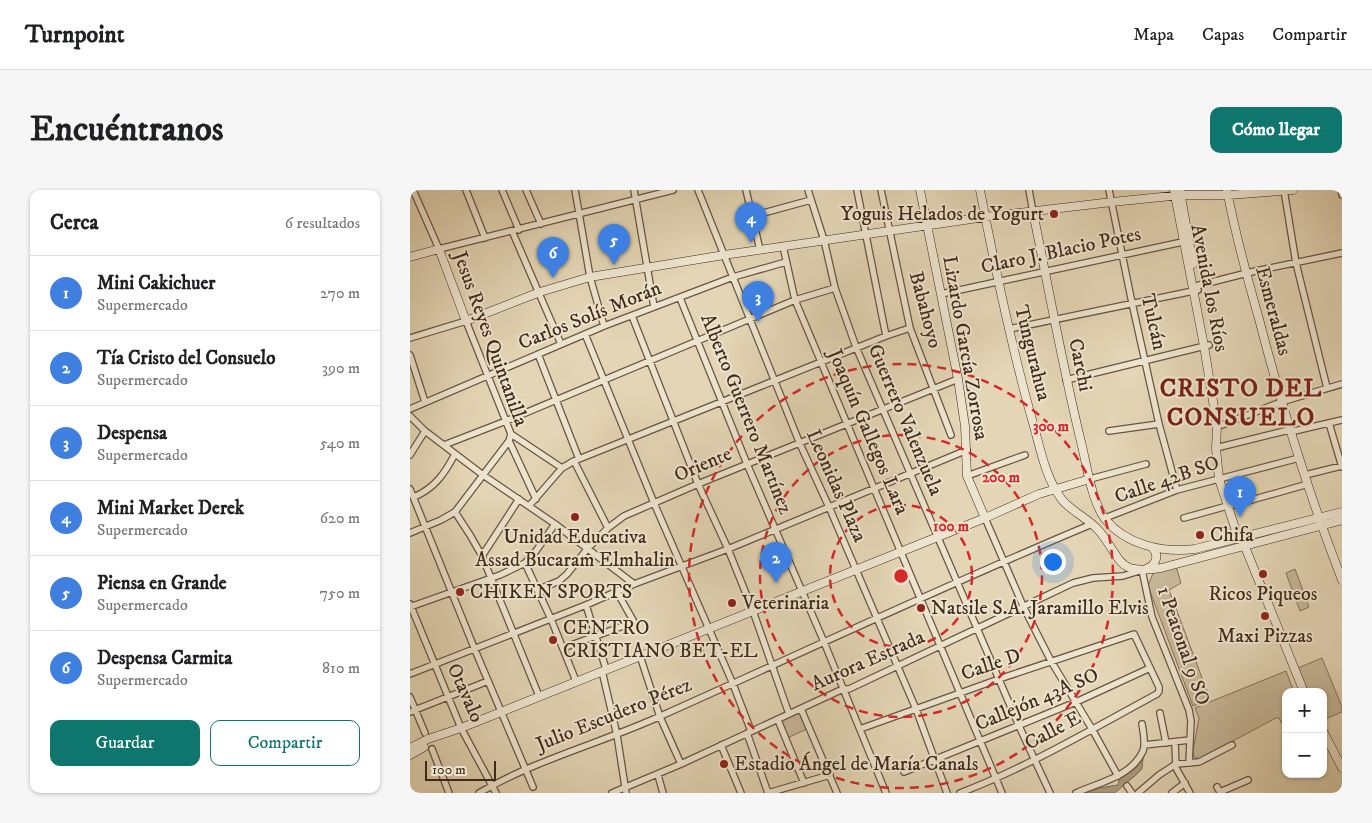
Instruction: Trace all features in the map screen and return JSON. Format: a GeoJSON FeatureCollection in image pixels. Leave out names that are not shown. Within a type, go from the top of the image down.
{"type":"FeatureCollection","features":[{"type":"Feature","properties":{"kind":"street","name":"Jesus Reyes Quintanilla"},"geometry":{"type":"LineString","coordinates":[[413,190],[439,249],[511,434],[509,441],[536,499]]}},
{"type":"Feature","properties":{"kind":"street"},"geometry":{"type":"LineString","coordinates":[[466,190],[486,238]]}},
{"type":"Feature","properties":{"kind":"street"},"geometry":{"type":"LineString","coordinates":[[502,190],[561,344]]}},
{"type":"Feature","properties":{"kind":"street"},"geometry":{"type":"LineString","coordinates":[[526,190],[540,224]]}},
{"type":"Feature","properties":{"kind":"street"},"geometry":{"type":"LineString","coordinates":[[575,190],[590,277],[604,326]]}},
{"type":"Feature","properties":{"kind":"street"},"geometry":{"type":"LineString","coordinates":[[634,190],[654,308]]}},
{"type":"Feature","properties":{"kind":"street"},"geometry":{"type":"LineString","coordinates":[[410,256],[673,190]]}},
{"type":"Feature","properties":{"kind":"street","name":"Leonidas Plaza"},"geometry":{"type":"LineString","coordinates":[[698,190],[800,444],[916,709],[948,793]]}},
{"type":"Feature","properties":{"kind":"street"},"geometry":{"type":"LineString","coordinates":[[746,190],[760,250]]}},
{"type":"Feature","properties":{"kind":"street","name":"Guerrero Valenzuela"},"geometry":{"type":"LineString","coordinates":[[808,190],[824,240],[835,288],[856,348],[1019,726],[1050,793]]}},
{"type":"Feature","properties":{"kind":"street"},"geometry":{"type":"LineString","coordinates":[[857,190],[886,336]]}},
{"type":"Feature","properties":{"kind":"street","name":"Babahoyo"},"geometry":{"type":"LineString","coordinates":[[880,190],[910,328],[951,435]]}},
{"type":"Feature","properties":{"kind":"street","name":"Lizardo García Zorrosa"},"geometry":{"type":"LineString","coordinates":[[920,190],[958,379],[967,450],[967,476],[1024,608],[1051,662],[1092,728],[1118,776]]}},
{"type":"Feature","properties":{"kind":"street","name":"Tungurahua"},"geometry":{"type":"LineString","coordinates":[[980,190],[998,281],[1024,393],[1043,458],[1055,489],[1061,500],[1100,531],[1119,561],[1125,566],[1141,570]]}},
{"type":"Feature","properties":{"kind":"street","name":"Carchi"},"geometry":{"type":"LineString","coordinates":[[1029,190],[1066,380],[1090,479],[1100,512],[1104,518],[1126,536],[1152,547],[1169,550],[1195,548],[1240,537],[1320,522]]}},
{"type":"Feature","properties":{"kind":"street","name":"Tulcán"},"geometry":{"type":"LineString","coordinates":[[1109,190],[1159,424],[1176,490]]}},
{"type":"Feature","properties":{"kind":"street"},"geometry":{"type":"LineString","coordinates":[[410,338],[466,321],[540,292],[590,277],[646,267],[985,217],[1178,193],[1293,190]]}},
{"type":"Feature","properties":{"kind":"street"},"geometry":{"type":"LineString","coordinates":[[1341,190],[1342,196]]}},
{"type":"Feature","properties":{"kind":"street"},"geometry":{"type":"LineString","coordinates":[[1284,191],[1296,262],[1327,388]]}},
{"type":"Feature","properties":{"kind":"street","name":"Avenida los Ríos"},"geometry":{"type":"LineString","coordinates":[[1178,193],[1222,425],[1220,447],[1221,478]]}},
{"type":"Feature","properties":{"kind":"street","name":"Esmeraldas"},"geometry":{"type":"LineString","coordinates":[[1229,193],[1289,431],[1342,580]]}},
{"type":"Feature","properties":{"kind":"street"},"geometry":{"type":"LineString","coordinates":[[752,216],[811,200]]}},
{"type":"Feature","properties":{"kind":"street","name":"Claro J. Blacio Potes"},"geometry":{"type":"LineString","coordinates":[[941,294],[1186,241]]}},
{"type":"Feature","properties":{"kind":"street","name":"Joaquín Gallegos Lara"},"geometry":{"type":"LineString","coordinates":[[783,246],[794,300],[1002,793]]}},
{"type":"Feature","properties":{"kind":"street"},"geometry":{"type":"LineString","coordinates":[[1009,329],[1132,303],[1249,273],[1342,253]]}},
{"type":"Feature","properties":{"kind":"street","name":"Carlos Solís Morán"},"geometry":{"type":"LineString","coordinates":[[410,409],[604,326],[733,277],[786,262]]}},
{"type":"Feature","properties":{"kind":"street"},"geometry":{"type":"LineString","coordinates":[[444,446],[794,300],[835,288]]}},
{"type":"Feature","properties":{"kind":"street","name":"Alberto Guerrero Martínez"},"geometry":{"type":"LineString","coordinates":[[680,298],[747,464],[844,689],[886,793]]}},
{"type":"Feature","properties":{"kind":"street"},"geometry":{"type":"LineString","coordinates":[[632,316],[698,484],[728,549],[753,611],[789,714]]}},
{"type":"Feature","properties":{"kind":"street"},"geometry":{"type":"LineString","coordinates":[[529,506],[562,468],[576,460],[910,328]]}},
{"type":"Feature","properties":{"kind":"street"},"geometry":{"type":"LineString","coordinates":[[585,334],[654,503],[733,684],[768,793],[830,775]]}},
{"type":"Feature","properties":{"kind":"street"},"geometry":{"type":"LineString","coordinates":[[1066,380],[1206,345]]}},
{"type":"Feature","properties":{"kind":"street","name":"Avenida los Ríos"},"geometry":{"type":"LineString","coordinates":[[1206,345],[1217,426],[1216,448],[1221,478],[1241,533],[1240,537],[1302,688]]}},
{"type":"Feature","properties":{"kind":"street"},"geometry":{"type":"LineString","coordinates":[[538,354],[557,400],[576,460],[608,528]]}},
{"type":"Feature","properties":{"kind":"street"},"geometry":{"type":"LineString","coordinates":[[410,355],[425,402]]}},
{"type":"Feature","properties":{"kind":"street","name":"Oriente"},"geometry":{"type":"LineString","coordinates":[[537,590],[559,581],[608,528],[624,516],[698,484],[958,379]]}},
{"type":"Feature","properties":{"kind":"street"},"geometry":{"type":"LineString","coordinates":[[1222,425],[1283,402],[1342,384]]}},
{"type":"Feature","properties":{"kind":"street"},"geometry":{"type":"LineString","coordinates":[[410,416],[444,446],[555,524],[634,584]]}},
{"type":"Feature","properties":{"kind":"street"},"geometry":{"type":"LineString","coordinates":[[1220,447],[1342,420]]}},
{"type":"Feature","properties":{"kind":"street"},"geometry":{"type":"LineString","coordinates":[[1109,431],[1159,424]]}},
{"type":"Feature","properties":{"kind":"street"},"geometry":{"type":"LineString","coordinates":[[1305,475],[1342,466],[1329,424]]}},
{"type":"Feature","properties":{"kind":"street"},"geometry":{"type":"LineString","coordinates":[[410,455],[426,431]]}},
{"type":"Feature","properties":{"kind":"street"},"geometry":{"type":"LineString","coordinates":[[511,434],[562,468]]}},
{"type":"Feature","properties":{"kind":"street"},"geometry":{"type":"LineString","coordinates":[[410,534],[455,512],[509,441]]}},
{"type":"Feature","properties":{"kind":"street"},"geometry":{"type":"LineString","coordinates":[[410,674],[475,650],[634,584],[728,549],[967,450]]}},
{"type":"Feature","properties":{"kind":"street"},"geometry":{"type":"LineString","coordinates":[[414,497],[440,480],[455,454]]}},
{"type":"Feature","properties":{"kind":"street"},"geometry":{"type":"LineString","coordinates":[[967,476],[1025,455]]}},
{"type":"Feature","properties":{"kind":"street","name":"Calle 42B SO"},"geometry":{"type":"LineString","coordinates":[[1104,518],[1176,490],[1299,458]]}},
{"type":"Feature","properties":{"kind":"street"},"geometry":{"type":"LineString","coordinates":[[410,748],[428,739],[461,728],[1055,489],[1146,464]]}},
{"type":"Feature","properties":{"kind":"street"},"geometry":{"type":"LineString","coordinates":[[1184,518],[1308,484]]}},
{"type":"Feature","properties":{"kind":"street"},"geometry":{"type":"LineString","coordinates":[[410,488],[475,650],[533,787]]}},
{"type":"Feature","properties":{"kind":"street"},"geometry":{"type":"LineString","coordinates":[[482,556],[519,499]]}},
{"type":"Feature","properties":{"kind":"street"},"geometry":{"type":"LineString","coordinates":[[455,512],[482,556],[539,696]]}},
{"type":"Feature","properties":{"kind":"street"},"geometry":{"type":"LineString","coordinates":[[1141,570],[1170,566],[1244,546],[1320,522],[1342,512]]}},
{"type":"Feature","properties":{"kind":"street"},"geometry":{"type":"LineString","coordinates":[[1320,522],[1342,520]]}},
{"type":"Feature","properties":{"kind":"street"},"geometry":{"type":"LineString","coordinates":[[410,606],[490,578],[525,562],[536,551],[555,524]]}},
{"type":"Feature","properties":{"kind":"street","name":"Julio Escudero Pérez"},"geometry":{"type":"LineString","coordinates":[[479,793],[526,768],[617,735],[660,717],[773,667],[957,581],[1092,524]]}},
{"type":"Feature","properties":{"kind":"street"},"geometry":{"type":"LineString","coordinates":[[1141,570],[1154,565],[1156,561],[1157,556],[1152,547]]}},
{"type":"Feature","properties":{"kind":"street"},"geometry":{"type":"LineString","coordinates":[[1169,550],[1166,558],[1170,566]]}},
{"type":"Feature","properties":{"kind":"street"},"geometry":{"type":"LineString","coordinates":[[525,562],[576,681]]}},
{"type":"Feature","properties":{"kind":"street","name":"Aurora Estrada"},"geometry":{"type":"LineString","coordinates":[[612,793],[625,791],[749,732],[844,689],[849,689],[1082,580],[1112,578],[1141,570]]}},
{"type":"Feature","properties":{"kind":"street","name":"1 Peatonal 9 SO"},"geometry":{"type":"LineString","coordinates":[[1141,570],[1152,617],[1189,710],[1191,721],[1189,763]]}},
{"type":"Feature","properties":{"kind":"street"},"geometry":{"type":"LineString","coordinates":[[563,648],[634,622],[616,592]]}},
{"type":"Feature","properties":{"kind":"street"},"geometry":{"type":"LineString","coordinates":[[586,605],[604,670],[617,735],[625,791]]}},
{"type":"Feature","properties":{"kind":"street","name":"Otavalo"},"geometry":{"type":"LineString","coordinates":[[410,606],[461,728],[496,793]]}},
{"type":"Feature","properties":{"kind":"street","name":"Calle D"},"geometry":{"type":"LineString","coordinates":[[860,729],[999,679],[1134,634],[1150,668]]}},
{"type":"Feature","properties":{"kind":"street"},"geometry":{"type":"LineString","coordinates":[[640,656],[660,717],[681,764]]}},
{"type":"Feature","properties":{"kind":"street","name":"Calle E"},"geometry":{"type":"LineString","coordinates":[[960,793],[996,779],[1034,760],[1159,692],[1150,668]]}},
{"type":"Feature","properties":{"kind":"street","name":"Callejón 43A SO"},"geometry":{"type":"LineString","coordinates":[[904,772],[1076,702],[1150,668]]}},
{"type":"Feature","properties":{"kind":"street"},"geometry":{"type":"LineString","coordinates":[[413,711],[488,681]]}},
{"type":"Feature","properties":{"kind":"street"},"geometry":{"type":"LineString","coordinates":[[410,697],[413,711],[425,733]]}},
{"type":"Feature","properties":{"kind":"street"},"geometry":{"type":"LineString","coordinates":[[801,708],[837,793]]}},
{"type":"Feature","properties":{"kind":"street"},"geometry":{"type":"LineString","coordinates":[[1160,714],[1166,743]]}},
{"type":"Feature","properties":{"kind":"street"},"geometry":{"type":"LineString","coordinates":[[778,720],[804,783]]}},
{"type":"Feature","properties":{"kind":"street"},"geometry":{"type":"LineString","coordinates":[[1076,793],[1118,776],[1135,763],[1144,745],[1142,724]]}},
{"type":"Feature","properties":{"kind":"street"},"geometry":{"type":"LineString","coordinates":[[410,755],[461,728]]}},
{"type":"Feature","properties":{"kind":"street"},"geometry":{"type":"LineString","coordinates":[[1324,733],[1342,768]]}},
{"type":"Feature","properties":{"kind":"street"},"geometry":{"type":"LineString","coordinates":[[1144,745],[1190,740]]}},
{"type":"Feature","properties":{"kind":"street"},"geometry":{"type":"LineString","coordinates":[[1175,742],[1176,764],[1190,793]]}},
{"type":"Feature","properties":{"kind":"street"},"geometry":{"type":"LineString","coordinates":[[721,745],[741,793]]}},
{"type":"Feature","properties":{"kind":"street"},"geometry":{"type":"LineString","coordinates":[[1138,793],[1176,764],[1199,762],[1232,745]]}},
{"type":"Feature","properties":{"kind":"street"},"geometry":{"type":"LineString","coordinates":[[432,749],[450,793]]}},
{"type":"Feature","properties":{"kind":"street"},"geometry":{"type":"LineString","coordinates":[[658,775],[663,793]]}},
{"type":"Feature","properties":{"kind":"street"},"geometry":{"type":"LineString","coordinates":[[1219,791],[1248,780]]}},
{"type":"Feature","properties":{"kind":"street"},"geometry":{"type":"LineString","coordinates":[[1172,793],[1185,783]]}},
{"type":"Feature","properties":{"kind":"street"},"geometry":{"type":"LineString","coordinates":[[1127,786],[1132,793]]}},
{"type":"Feature","properties":{"kind":"shaded area"},"geometry":{"type":"Polygon","coordinates":[[[1176,566],[1181,583],[1169,590],[1210,699],[1193,706],[1148,586],[1153,573],[1176,566]]]}},
{"type":"Feature","properties":{"kind":"shaded area"},"geometry":{"type":"Polygon","coordinates":[[[1295,569],[1309,607],[1300,611],[1286,573],[1295,569]]]}},
{"type":"Feature","properties":{"kind":"shaded area"},"geometry":{"type":"Polygon","coordinates":[[[1322,658],[1342,707],[1342,712],[1327,718],[1327,688],[1306,688],[1298,668],[1322,658]]]}},
{"type":"Feature","properties":{"kind":"shaded area"},"geometry":{"type":"Polygon","coordinates":[[[1286,671],[1292,688],[1282,688],[1282,724],[1279,718],[1276,718],[1199,759],[1194,757],[1193,751],[1199,718],[1195,708],[1286,671]]]}},
{"type":"Feature","properties":{"kind":"shaded area"},"geometry":{"type":"Polygon","coordinates":[[[799,712],[807,729],[787,738],[780,722],[799,712]]]}},
{"type":"Feature","properties":{"kind":"shaded area"},"geometry":{"type":"Polygon","coordinates":[[[1143,758],[1142,769],[1115,793],[1084,793],[1118,785],[1119,780],[1137,767],[1140,759],[1143,758]]]}},
{"type":"Feature","properties":{"kind":"place","name":"Yoguis Helados de Yogurt"},"geometry":{"type":"Point","coordinates":[1054,214]}},
{"type":"Feature","properties":{"kind":"place","name":"Mini Market Derek"},"geometry":{"type":"Point","coordinates":[751,243]}},
{"type":"Feature","properties":{"kind":"place","name":"Piensa en Grande"},"geometry":{"type":"Point","coordinates":[614,265]}},
{"type":"Feature","properties":{"kind":"place","name":"Despensa Carmita"},"geometry":{"type":"Point","coordinates":[553,278]}},
{"type":"Feature","properties":{"kind":"place","name":"Despensa"},"geometry":{"type":"Point","coordinates":[758,322]}},
{"type":"Feature","properties":{"kind":"place","name":"Unidad Educativa Assad Bucaram Elmhalin"},"geometry":{"type":"Point","coordinates":[575,517]}},
{"type":"Feature","properties":{"kind":"place","name":"Mini Cakichuer"},"geometry":{"type":"Point","coordinates":[1240,517]}},
{"type":"Feature","properties":{"kind":"place","name":"Chifa"},"geometry":{"type":"Point","coordinates":[1200,535]}},
{"type":"Feature","properties":{"kind":"place","name":"Ricos Piqueos"},"geometry":{"type":"Point","coordinates":[1263,574]}},
{"type":"Feature","properties":{"kind":"place","name":"Tía Cristo del Consuelo"},"geometry":{"type":"Point","coordinates":[776,583]}},
{"type":"Feature","properties":{"kind":"place","name":"CHIKEN SPORTS"},"geometry":{"type":"Point","coordinates":[460,592]}},
{"type":"Feature","properties":{"kind":"place","name":"Veterinaria"},"geometry":{"type":"Point","coordinates":[732,603]}},
{"type":"Feature","properties":{"kind":"place","name":"Natsile S.A. Jaramillo Elvis"},"geometry":{"type":"Point","coordinates":[921,608]}},
{"type":"Feature","properties":{"kind":"place","name":"Maxi Pizzas"},"geometry":{"type":"Point","coordinates":[1265,616]}},
{"type":"Feature","properties":{"kind":"place","name":"CENTRO CRISTIANO BET-EL"},"geometry":{"type":"Point","coordinates":[553,640]}},
{"type":"Feature","properties":{"kind":"place","name":"Estadio Ángel de María Canals"},"geometry":{"type":"Point","coordinates":[724,764]}},
{"type":"Feature","properties":{"kind":"district","name":"CRISTO DEL CONSUELO"},"geometry":{"type":"Point","coordinates":[1241,402]}}]}
